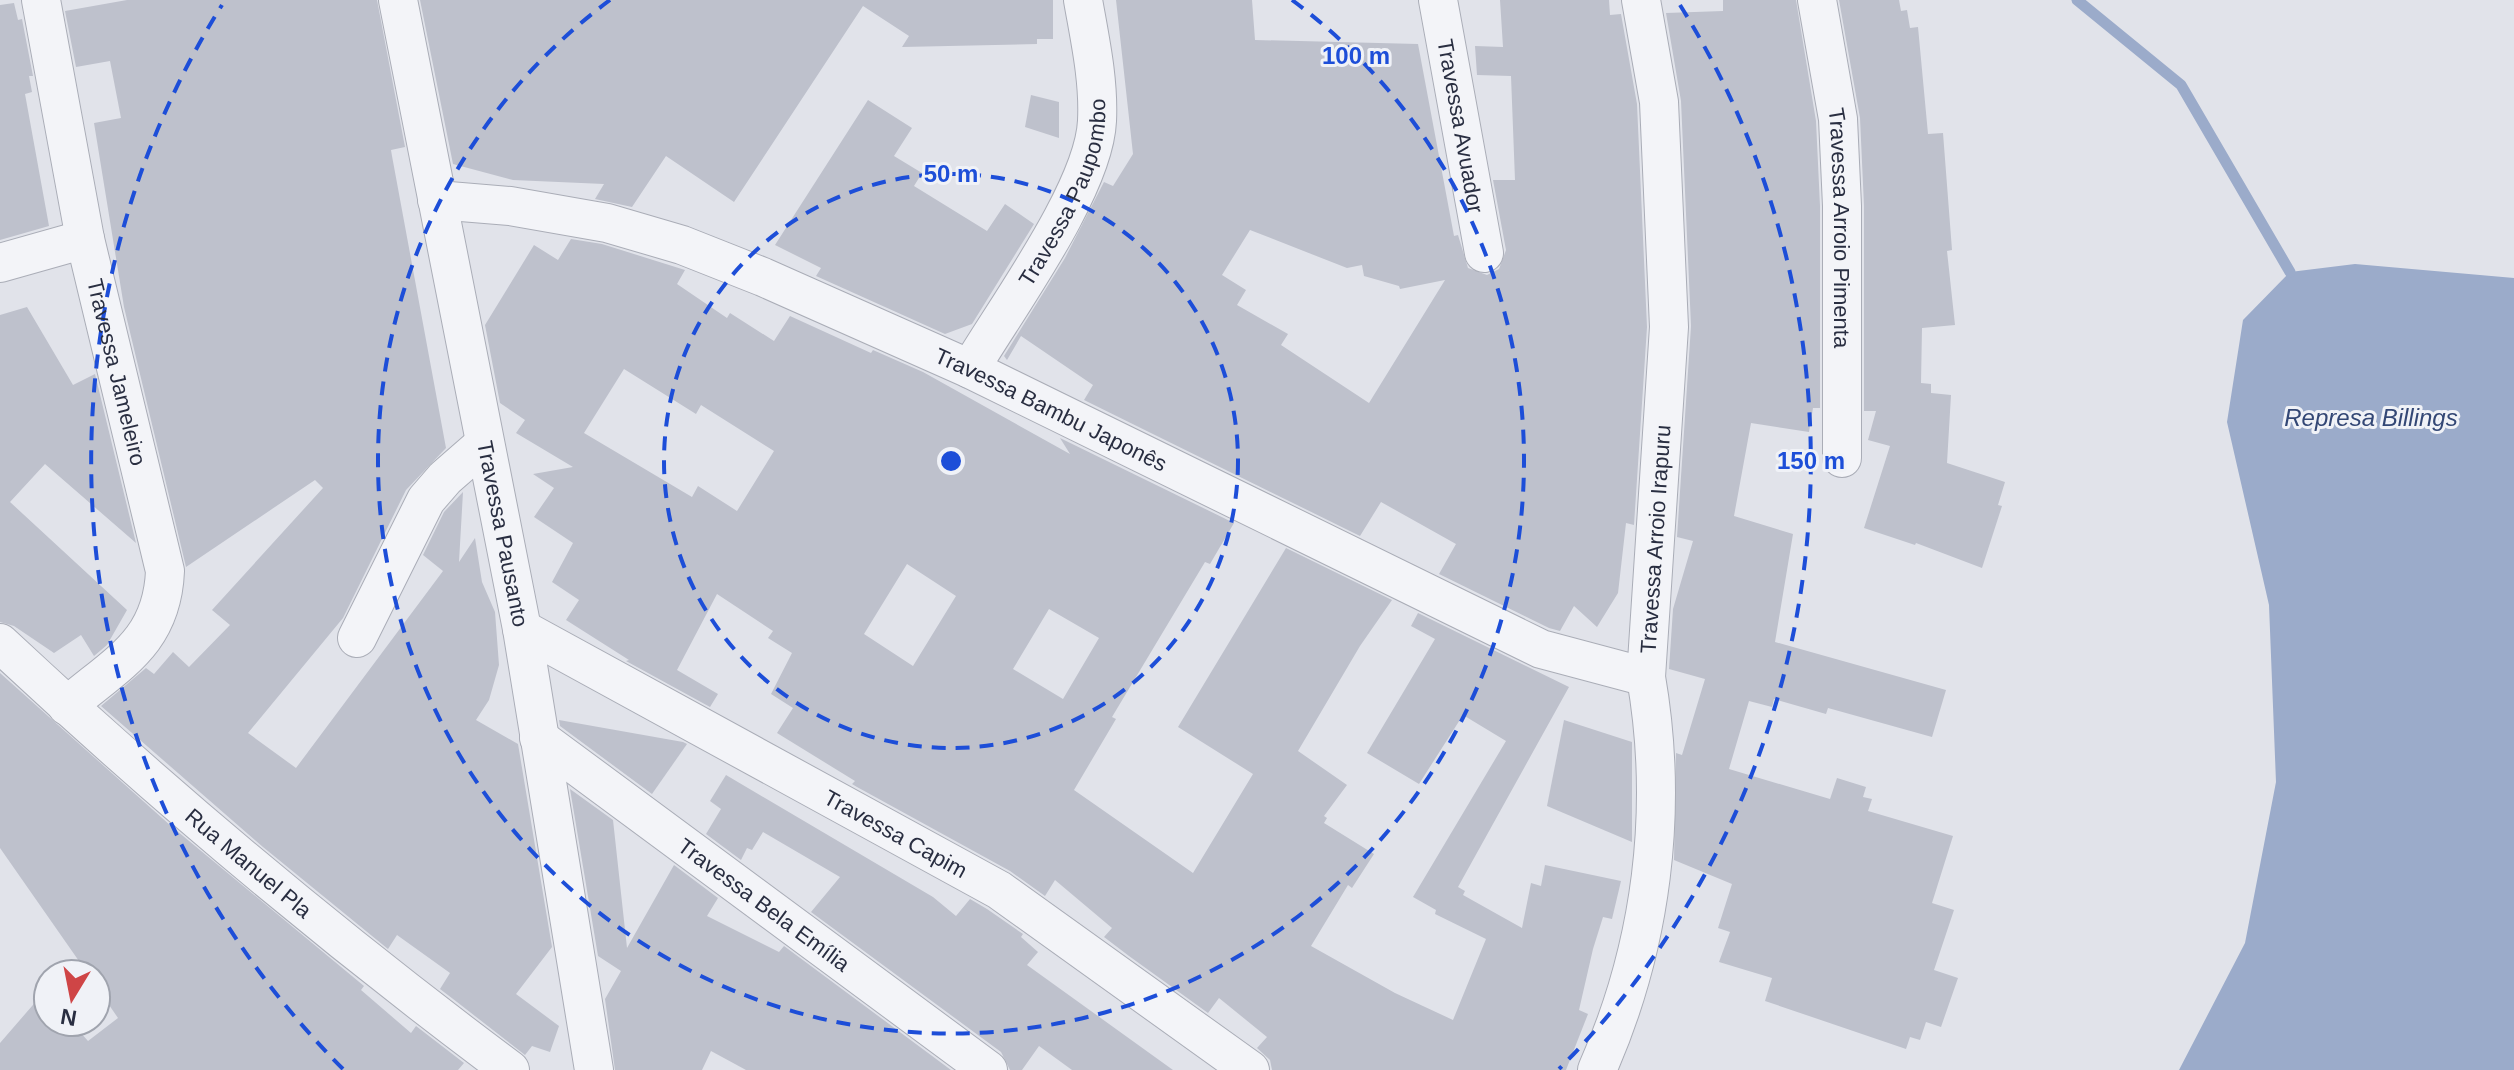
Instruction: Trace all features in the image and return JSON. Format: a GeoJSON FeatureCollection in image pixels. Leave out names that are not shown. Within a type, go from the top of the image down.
{"type":"FeatureCollection","features":[{"type":"Feature","properties":{"kind":"street","name":"Travessa Jameleiro"},"geometry":{"type":"LineString","coordinates":[[41,0],[85,239],[165,571],[157,619],[141,643],[67,706]]}},
{"type":"Feature","properties":{"kind":"street","name":"Travessa Pausanto"},"geometry":{"type":"LineString","coordinates":[[398,0],[522,629],[594,1070]]}},
{"type":"Feature","properties":{"kind":"street","name":"Travessa Paupombo"},"geometry":{"type":"LineString","coordinates":[[970,369],[1075,194],[1089,161],[1097,123],[1097,78],[1083,0]]}},
{"type":"Feature","properties":{"kind":"street","name":"Travessa Avuador"},"geometry":{"type":"LineString","coordinates":[[1438,0],[1484,253]]}},
{"type":"Feature","properties":{"kind":"street","name":"Travessa Arroio Irapuru"},"geometry":{"type":"LineString","coordinates":[[1597,1070],[1631,974],[1645,913],[1659,785],[1646,677],[1669,327],[1659,102],[1641,0]]}},
{"type":"Feature","properties":{"kind":"street","name":"Travessa Arroio Pimenta"},"geometry":{"type":"LineString","coordinates":[[1817,0],[1838,119],[1842,206],[1842,458]]}},
{"type":"Feature","properties":{"kind":"street","name":"Travessa Bambu Japonês"},"geometry":{"type":"LineString","coordinates":[[437,200],[510,206],[607,223],[682,245],[970,369],[1541,649],[1646,677]]}},
{"type":"Feature","properties":{"kind":"street"},"geometry":{"type":"LineString","coordinates":[[0,263],[85,239]]}},
{"type":"Feature","properties":{"kind":"street"},"geometry":{"type":"LineString","coordinates":[[357,638],[426,500],[445,478],[484,444]]}},
{"type":"Feature","properties":{"kind":"street","name":"Travessa Capim"},"geometry":{"type":"LineString","coordinates":[[522,629],[999,890],[1250,1070]]}},
{"type":"Feature","properties":{"kind":"street","name":"Rua Manuel Pla"},"geometry":{"type":"LineString","coordinates":[[0,643],[67,706],[369,960],[510,1070]]}},
{"type":"Feature","properties":{"kind":"street","name":"Travessa Bela Emília"},"geometry":{"type":"LineString","coordinates":[[539,738],[988,1070]]}},
{"type":"Feature","properties":{"kind":"water","name":"Represa Billings"},"geometry":{"type":"Polygon","coordinates":[[[2355,264],[2514,278],[2514,1070],[2179,1070],[2245,943],[2276,782],[2269,605],[2227,422],[2243,320],[2290,272],[2355,264]]]}},
{"type":"Feature","properties":{"kind":"building"},"geometry":{"type":"Polygon","coordinates":[[[127,0],[377,0],[405,147],[391,150],[446,448],[406,490],[343,618],[248,733],[296,768],[443,571],[423,555],[444,512],[463,492],[459,562],[475,538],[482,582],[495,612],[499,665],[489,700],[476,720],[518,744],[552,947],[516,994],[559,1026],[550,1052],[532,1046],[525,1055],[440,989],[450,973],[397,935],[388,949],[263,847],[101,706],[146,668],[154,674],[173,652],[189,667],[230,625],[212,610],[323,488],[315,480],[186,567],[124,307],[94,123],[121,118],[110,61],[76,67],[65,11],[127,0]]]}},
{"type":"Feature","properties":{"kind":"building"},"geometry":{"type":"Polygon","coordinates":[[[420,0],[1053,0],[1053,39],[1037,39],[1037,44],[902,47],[909,36],[863,6],[734,202],[666,156],[632,207],[595,199],[604,184],[513,180],[453,164],[420,0]]]}},
{"type":"Feature","properties":{"kind":"building"},"geometry":{"type":"Polygon","coordinates":[[[1116,0],[1252,0],[1255,40],[1418,44],[1454,236],[1458,235],[1468,268],[1487,275],[1499,269],[1506,250],[1493,180],[1515,180],[1511,76],[1477,75],[1475,46],[1503,47],[1500,0],[1609,0],[1610,15],[1621,14],[1637,104],[1647,327],[1634,525],[1626,523],[1618,593],[1597,627],[1574,606],[1560,631],[1549,628],[1439,574],[1456,544],[1381,502],[1360,536],[1084,400],[1093,385],[1021,336],[1007,360],[1004,356],[1065,258],[1104,182],[1113,186],[1133,154],[1116,0]],[[1250,230],[1222,275],[1246,290],[1237,305],[1288,334],[1281,345],[1369,403],[1445,280],[1400,289],[1399,286],[1364,276],[1362,265],[1347,268],[1250,230]]]}},
{"type":"Feature","properties":{"kind":"building"},"geometry":{"type":"Polygon","coordinates":[[[1723,0],[1796,0],[1816,121],[1820,206],[1820,408],[1813,408],[1809,432],[1751,423],[1734,516],[1793,534],[1775,642],[1946,690],[1932,737],[1828,708],[1826,714],[1774,699],[1772,707],[1749,701],[1729,769],[1830,799],[1837,778],[1866,787],[1863,797],[1872,799],[1868,811],[1953,836],[1932,903],[1954,910],[1934,970],[1958,978],[1941,1027],[1926,1022],[1920,1040],[1910,1037],[1906,1049],[1765,1001],[1772,978],[1719,962],[1730,932],[1718,928],[1732,884],[1674,860],[1676,753],[1682,755],[1705,679],[1669,669],[1673,609],[1693,541],[1677,537],[1691,326],[1681,101],[1666,13],[1723,11],[1723,0]]]}},
{"type":"Feature","properties":{"kind":"building"},"geometry":{"type":"Polygon","coordinates":[[[1839,0],[1899,0],[1901,11],[1907,10],[1910,28],[1918,27],[1928,134],[1943,133],[1952,250],[1947,251],[1955,325],[1922,328],[1921,383],[1931,384],[1931,393],[1951,395],[1947,463],[2005,482],[1998,505],[2002,506],[1982,568],[1916,543],[1864,528],[1890,446],[1868,440],[1876,411],[1864,411],[1864,206],[1860,118],[1839,0]]]}},
{"type":"Feature","properties":{"kind":"building"},"geometry":{"type":"Polygon","coordinates":[[[14,3],[18,20],[22,19],[33,76],[29,76],[32,92],[25,94],[49,226],[0,240],[0,5],[14,3]]]}},
{"type":"Feature","properties":{"kind":"building"},"geometry":{"type":"Polygon","coordinates":[[[1031,95],[1059,102],[1059,138],[1025,127],[1031,95]]]}},
{"type":"Feature","properties":{"kind":"building"},"geometry":{"type":"Polygon","coordinates":[[[868,100],[912,128],[894,156],[922,173],[914,186],[987,231],[1005,204],[1034,224],[972,324],[945,334],[816,276],[821,268],[775,245],[868,100]]]}},
{"type":"Feature","properties":{"kind":"building"},"geometry":{"type":"Polygon","coordinates":[[[571,239],[602,244],[685,270],[677,284],[727,318],[730,313],[774,341],[790,316],[871,353],[873,350],[923,372],[1070,454],[1060,438],[1234,523],[1210,564],[1205,562],[1112,717],[1116,719],[1074,790],[1193,873],[1253,774],[1178,727],[1286,548],[1392,600],[1360,646],[1298,751],[1347,785],[1324,816],[1327,818],[1324,823],[1374,854],[1352,888],[1348,885],[1311,946],[1395,993],[1453,1020],[1486,939],[1435,914],[1436,910],[1413,897],[1506,741],[1463,715],[1419,784],[1367,753],[1435,639],[1411,626],[1418,613],[1569,687],[1458,887],[1465,891],[1463,895],[1522,928],[1531,883],[1541,886],[1545,865],[1621,881],[1612,919],[1603,917],[1593,949],[1579,1010],[1588,1014],[1566,1070],[1272,1070],[1270,1060],[1257,1048],[1267,1037],[1219,998],[1208,1013],[1129,956],[1104,937],[1112,928],[1055,880],[1045,896],[1010,871],[852,784],[855,781],[777,733],[793,708],[771,694],[792,653],[768,638],[773,631],[717,594],[677,670],[718,694],[710,707],[626,661],[629,660],[566,620],[579,600],[552,582],[573,543],[534,517],[554,488],[533,474],[573,467],[516,433],[525,420],[500,403],[485,325],[534,245],[558,260],[571,239]],[[624,369],[584,433],[692,497],[698,486],[737,511],[774,451],[701,405],[696,414],[624,369]],[[907,564],[864,634],[913,666],[956,596],[907,564]],[[1049,609],[1013,669],[1063,699],[1099,638],[1049,609]]]}},
{"type":"Feature","properties":{"kind":"building"},"geometry":{"type":"Polygon","coordinates":[[[27,307],[73,385],[95,374],[136,543],[45,464],[10,502],[127,610],[107,645],[94,656],[81,635],[54,653],[14,626],[0,622],[0,315],[27,307]]]}},
{"type":"Feature","properties":{"kind":"building"},"geometry":{"type":"Polygon","coordinates":[[[0,673],[171,826],[364,986],[361,990],[411,1033],[416,1026],[464,1063],[458,1070],[0,1070],[0,1043],[32,1006],[32,1038],[85,1038],[88,1041],[92,1038],[112,1038],[112,1023],[118,1018],[112,1009],[112,958],[77,958],[0,848],[0,673]]]}},
{"type":"Feature","properties":{"kind":"building"},"geometry":{"type":"Polygon","coordinates":[[[559,720],[687,744],[652,794],[560,726],[559,720]]]}},
{"type":"Feature","properties":{"kind":"building"},"geometry":{"type":"Polygon","coordinates":[[[1564,720],[1632,742],[1632,842],[1547,806],[1564,720]]]}},
{"type":"Feature","properties":{"kind":"building"},"geometry":{"type":"Polygon","coordinates":[[[726,775],[933,897],[956,916],[970,899],[987,909],[1023,934],[1021,937],[1038,952],[1027,965],[1173,1070],[1072,1070],[1039,1046],[1022,1070],[1010,1070],[1001,1052],[811,912],[840,877],[763,832],[752,850],[747,848],[741,860],[706,834],[721,809],[710,801],[726,775]]]}},
{"type":"Feature","properties":{"kind":"building"},"geometry":{"type":"Polygon","coordinates":[[[570,789],[613,820],[627,948],[674,865],[718,898],[707,916],[779,952],[784,946],[951,1070],[746,1070],[711,1051],[702,1070],[615,1070],[605,999],[621,971],[598,956],[570,789]]]}},
{"type":"Feature","properties":{"kind":"waterway"},"geometry":{"type":"LineString","coordinates":[[2077,0],[2181,85],[2290,272]]}}]}
